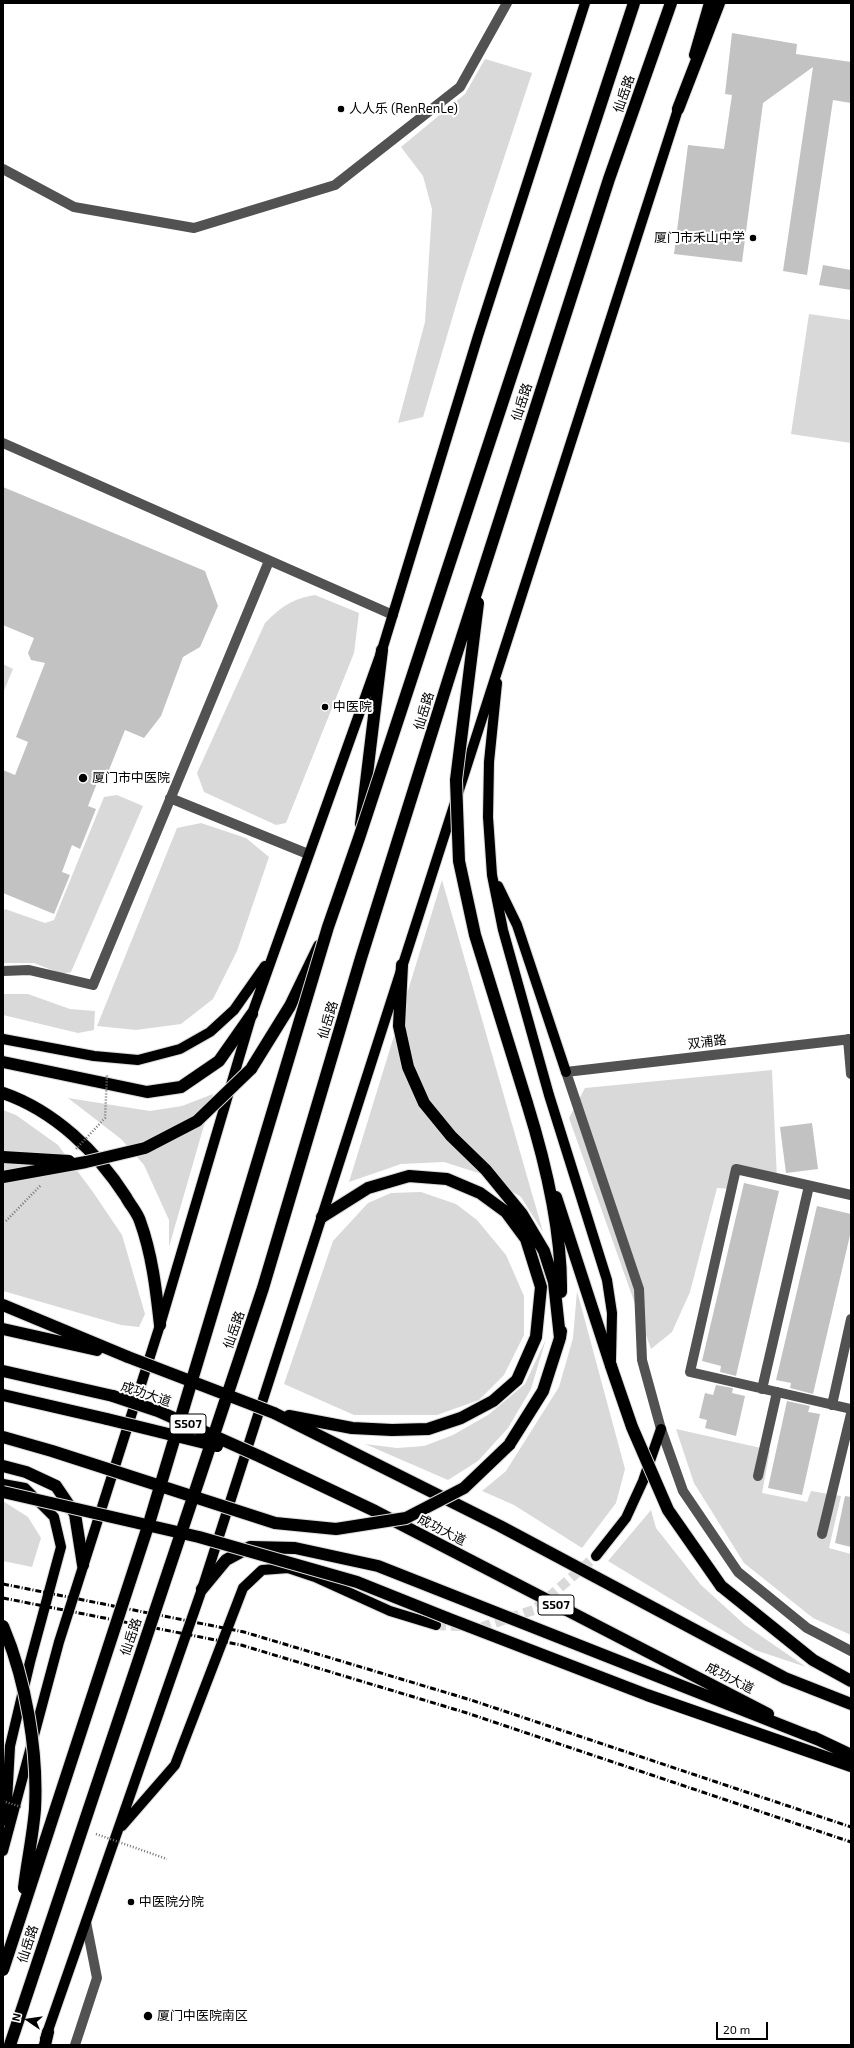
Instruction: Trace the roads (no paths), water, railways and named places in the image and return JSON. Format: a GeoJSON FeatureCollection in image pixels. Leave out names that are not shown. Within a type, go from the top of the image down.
{"type":"FeatureCollection","features":[{"type":"Feature","properties":{"kind":"highway","name":"仙岳路"},"geometry":{"type":"LineString","coordinates":[[3,1970],[150,1520],[328,927],[359,838],[634,3]]}},
{"type":"Feature","properties":{"kind":"highway","name":"仙岳路"},"geometry":{"type":"LineString","coordinates":[[10,2045],[263,1288],[361,958],[482,572],[609,179],[671,3]]}},
{"type":"Feature","properties":{"kind":"highway"},"geometry":{"type":"LineString","coordinates":[[678,109],[719,3]]}},
{"type":"Feature","properties":{"kind":"highway"},"geometry":{"type":"LineString","coordinates":[[482,572],[460,738],[456,780],[459,862],[475,935],[544,1158],[611,1366],[632,1427],[668,1510],[721,1586],[813,1660],[851,1681]]}},
{"type":"Feature","properties":{"kind":"highway"},"geometry":{"type":"LineString","coordinates":[[359,838],[382,650]]}},
{"type":"Feature","properties":{"kind":"highway"},"geometry":{"type":"LineString","coordinates":[[3,1177],[86,1162],[145,1148],[196,1121],[251,1069],[290,1006],[328,927]]}},
{"type":"Feature","properties":{"kind":"highway"},"geometry":{"type":"LineString","coordinates":[[402,966],[399,1026],[408,1067],[424,1103],[450,1136],[486,1170],[522,1214],[544,1251],[554,1282],[560,1338]]}},
{"type":"Feature","properties":{"kind":"highway"},"geometry":{"type":"LineString","coordinates":[[3,1062],[146,1092],[181,1088],[219,1062],[252,1014]]}},
{"type":"Feature","properties":{"kind":"highway"},"geometry":{"type":"LineString","coordinates":[[3,1093],[48,1116],[84,1144],[114,1179],[140,1219],[153,1266],[160,1325]]}},
{"type":"Feature","properties":{"kind":"highway"},"geometry":{"type":"LineString","coordinates":[[3,1157],[86,1162]]}},
{"type":"Feature","properties":{"kind":"highway"},"geometry":{"type":"LineString","coordinates":[[3,1437],[52,1450],[275,1523],[336,1529],[406,1518],[464,1488],[509,1445],[543,1391],[560,1338],[562,1267],[544,1158]]}},
{"type":"Feature","properties":{"kind":"highway"},"geometry":{"type":"LineString","coordinates":[[274,1413],[352,1428],[392,1430],[428,1429],[461,1418],[493,1401],[517,1380],[536,1337],[541,1287],[526,1239],[506,1212],[480,1194],[447,1179],[409,1176],[368,1188],[322,1217]]}},
{"type":"Feature","properties":{"kind":"highway"},"geometry":{"type":"LineString","coordinates":[[3,1305],[128,1357]]}},
{"type":"Feature","properties":{"kind":"highway","name":"成功大道"},"geometry":{"type":"LineString","coordinates":[[3,1329],[128,1357],[274,1413],[500,1526],[785,1678],[851,1704]]}},
{"type":"Feature","properties":{"kind":"highway","name":"成功大道"},"geometry":{"type":"LineString","coordinates":[[3,1371],[113,1396],[158,1411],[261,1457],[382,1515],[819,1740],[851,1755]]}},
{"type":"Feature","properties":{"kind":"highway"},"geometry":{"type":"LineString","coordinates":[[3,1395],[261,1457]]}},
{"type":"Feature","properties":{"kind":"highway"},"geometry":{"type":"LineString","coordinates":[[3,1466],[26,1472],[56,1486],[75,1514],[83,1565]]}},
{"type":"Feature","properties":{"kind":"highway"},"geometry":{"type":"LineString","coordinates":[[3,1492],[207,1539],[357,1582],[647,1695],[851,1766]]}},
{"type":"Feature","properties":{"kind":"highway"},"geometry":{"type":"LineString","coordinates":[[202,1589],[226,1560],[250,1547],[295,1548],[378,1566],[819,1740]]}},
{"type":"Feature","properties":{"kind":"highway"},"geometry":{"type":"LineString","coordinates":[[3,1626],[12,1646],[23,1684],[33,1746],[35,1809],[19,1921]]}},
{"type":"Feature","properties":{"kind":"highway"},"geometry":{"type":"LineString","coordinates":[[44,2045],[48,2032]]}},
{"type":"Feature","properties":{"kind":"main road"},"geometry":{"type":"LineString","coordinates":[[48,2032],[202,1589],[678,109],[709,3]]}},
{"type":"Feature","properties":{"kind":"main road"},"geometry":{"type":"LineString","coordinates":[[4,1849],[57,1649],[160,1325],[252,1014],[382,650],[478,336],[583,4]]}},
{"type":"Feature","properties":{"kind":"main road"},"geometry":{"type":"LineString","coordinates":[[498,667],[489,762],[488,817],[492,875],[503,930],[549,1095],[607,1280],[612,1313],[611,1366]]}},
{"type":"Feature","properties":{"kind":"main road"},"geometry":{"type":"LineString","coordinates":[[492,875],[517,925],[566,1072]]}},
{"type":"Feature","properties":{"kind":"main road"},"geometry":{"type":"LineString","coordinates":[[3,1039],[94,1056],[138,1060],[180,1050],[210,1032],[234,1010],[272,956]]}},
{"type":"Feature","properties":{"kind":"main road"},"geometry":{"type":"LineString","coordinates":[[596,1556],[626,1518],[643,1481],[661,1429]]}},
{"type":"Feature","properties":{"kind":"main road"},"geometry":{"type":"LineString","coordinates":[[3,1484],[25,1488],[54,1516],[61,1547],[30,1662],[10,1746],[4,1849]]}},
{"type":"Feature","properties":{"kind":"main road"},"geometry":{"type":"LineString","coordinates":[[118,1830],[175,1765],[243,1588],[262,1570],[288,1568],[315,1577],[390,1611],[436,1625]]}},
{"type":"Feature","properties":{"kind":"street"},"geometry":{"type":"LineString","coordinates":[[3,169],[74,207],[194,228],[335,185],[460,87],[507,3]]}},
{"type":"Feature","properties":{"kind":"street"},"geometry":{"type":"LineString","coordinates":[[3,443],[393,615]]}},
{"type":"Feature","properties":{"kind":"street"},"geometry":{"type":"LineString","coordinates":[[3,971],[29,970],[93,985],[268,561]]}},
{"type":"Feature","properties":{"kind":"street"},"geometry":{"type":"LineString","coordinates":[[170,798],[308,854]]}},
{"type":"Feature","properties":{"kind":"street"},"geometry":{"type":"LineString","coordinates":[[850,1039],[851,1074]]}},
{"type":"Feature","properties":{"kind":"street","name":"双浦路"},"geometry":{"type":"LineString","coordinates":[[566,1072],[850,1039]]}},
{"type":"Feature","properties":{"kind":"street"},"geometry":{"type":"LineString","coordinates":[[566,1072],[638,1289],[642,1360],[661,1429],[683,1491],[738,1572],[807,1628],[851,1651]]}},
{"type":"Feature","properties":{"kind":"street"},"geometry":{"type":"LineString","coordinates":[[851,1195],[736,1169],[690,1372],[851,1409]]}},
{"type":"Feature","properties":{"kind":"street"},"geometry":{"type":"LineString","coordinates":[[762,1389],[809,1186]]}},
{"type":"Feature","properties":{"kind":"street"},"geometry":{"type":"LineString","coordinates":[[832,1405],[851,1319]]}},
{"type":"Feature","properties":{"kind":"street"},"geometry":{"type":"LineString","coordinates":[[758,1476],[777,1392]]}},
{"type":"Feature","properties":{"kind":"street"},"geometry":{"type":"LineString","coordinates":[[822,1534],[851,1414]]}},
{"type":"Feature","properties":{"kind":"street"},"geometry":{"type":"LineString","coordinates":[[75,2045],[97,1978],[86,1922]]}},
{"type":"Feature","properties":{"kind":"tunnel"},"geometry":{"type":"LineString","coordinates":[[436,1625],[482,1627],[534,1610],[596,1556]]}},
{"type":"Feature","properties":{"kind":"railway"},"geometry":{"type":"LineString","coordinates":[[3,1584],[244,1632],[471,1700],[851,1827]]}},
{"type":"Feature","properties":{"kind":"railway"},"geometry":{"type":"LineString","coordinates":[[3,1598],[241,1645],[467,1713],[851,1842]]}},
{"type":"Feature","properties":{"kind":"place","name":"人人乐 (RenRenLe)"},"geometry":{"type":"Point","coordinates":[341,109]}},
{"type":"Feature","properties":{"kind":"place","name":"厦门市禾山中学"},"geometry":{"type":"Point","coordinates":[753,238]}},
{"type":"Feature","properties":{"kind":"place","name":"中医院"},"geometry":{"type":"Point","coordinates":[325,707]}},
{"type":"Feature","properties":{"kind":"place","name":"厦门市中医院"},"geometry":{"type":"Point","coordinates":[83,778]}},
{"type":"Feature","properties":{"kind":"place","name":"中医院分院"},"geometry":{"type":"Point","coordinates":[131,1902]}},
{"type":"Feature","properties":{"kind":"place","name":"厦门中医院南区"},"geometry":{"type":"Point","coordinates":[148,2016]}}]}
